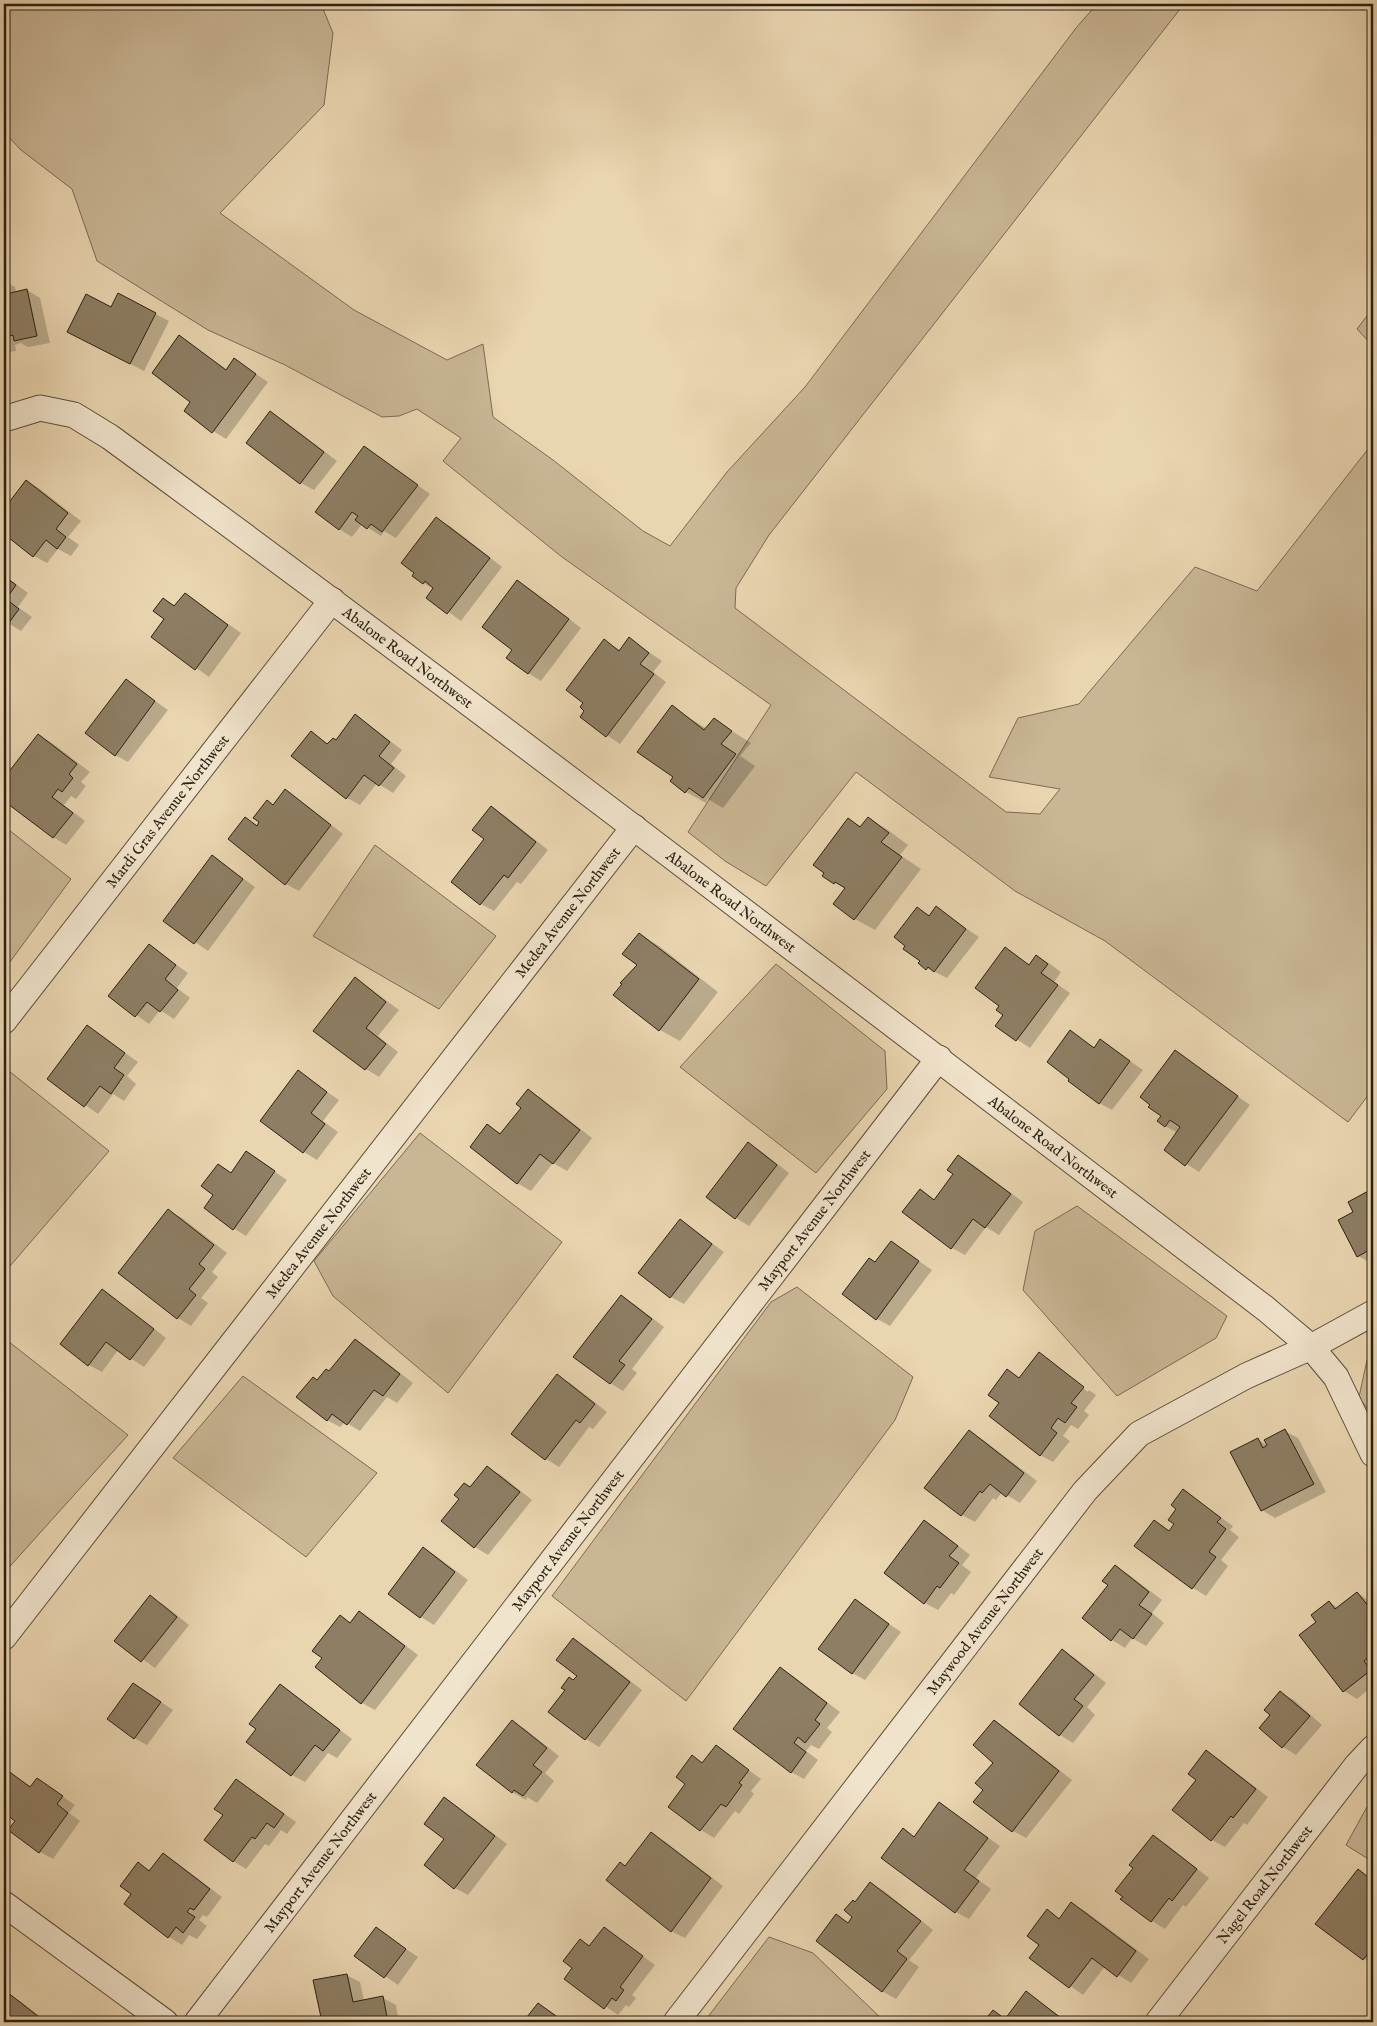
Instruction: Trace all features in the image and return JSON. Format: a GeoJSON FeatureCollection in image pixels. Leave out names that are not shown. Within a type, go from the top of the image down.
{"type":"FeatureCollection","features":[{"type":"Feature","properties":{"kind":"street","name":"Abalone Road Northwest"},"geometry":{"type":"LineString","coordinates":[[4,418],[37,407],[74,415],[110,437],[332,600],[634,827],[1266,1309],[1311,1347],[1336,1377],[1373,1454]]}},
{"type":"Feature","properties":{"kind":"street","name":"Mardi Gras Avenue Northwest"},"geometry":{"type":"LineString","coordinates":[[4,1021],[332,600]]}},
{"type":"Feature","properties":{"kind":"street","name":"Medea Avenue Northwest"},"geometry":{"type":"LineString","coordinates":[[4,1637],[634,827]]}},
{"type":"Feature","properties":{"kind":"street","name":"Mayport Avenue Northwest"},"geometry":{"type":"LineString","coordinates":[[197,2022],[939,1058]]}},
{"type":"Feature","properties":{"kind":"street","name":"Maywood Avenue Northwest"},"geometry":{"type":"LineString","coordinates":[[676,2022],[1096,1478],[1139,1434],[1246,1376],[1311,1347],[1373,1313]]}},
{"type":"Feature","properties":{"kind":"street","name":"Nagel Road Northwest"},"geometry":{"type":"LineString","coordinates":[[1158,2022],[1373,1748]]}},
{"type":"Feature","properties":{"kind":"street"},"geometry":{"type":"LineString","coordinates":[[4,1904],[165,2022]]}},
{"type":"Feature","properties":{"kind":"shaded area"},"geometry":{"type":"Polygon","coordinates":[[[4,4],[321,4],[333,33],[324,105],[220,213],[354,310],[447,360],[483,344],[493,417],[553,460],[643,531],[670,546],[727,472],[805,387],[1076,28],[1097,4],[1184,4],[769,535],[736,588],[735,608],[1006,812],[1040,814],[1060,789],[989,777],[1018,718],[1079,704],[1195,567],[1257,591],[1373,444],[1373,1089],[1348,1122],[1105,941],[1015,891],[856,772],[766,886],[725,861],[688,832],[771,705],[562,557],[443,461],[461,438],[417,409],[399,416],[382,417],[285,365],[208,330],[97,261],[72,189],[21,150],[4,132],[4,4]]]}},
{"type":"Feature","properties":{"kind":"shaded area"},"geometry":{"type":"Polygon","coordinates":[[[1373,308],[1373,346],[1357,329],[1373,308]]]}},
{"type":"Feature","properties":{"kind":"shaded area"},"geometry":{"type":"Polygon","coordinates":[[[4,826],[71,879],[4,970],[4,826]]]}},
{"type":"Feature","properties":{"kind":"shaded area"},"geometry":{"type":"Polygon","coordinates":[[[375,845],[496,936],[439,1009],[313,936],[375,845]]]}},
{"type":"Feature","properties":{"kind":"shaded area"},"geometry":{"type":"Polygon","coordinates":[[[776,964],[885,1051],[887,1089],[816,1173],[680,1067],[776,964]]]}},
{"type":"Feature","properties":{"kind":"shaded area"},"geometry":{"type":"Polygon","coordinates":[[[4,1067],[109,1151],[4,1273],[4,1067]]]}},
{"type":"Feature","properties":{"kind":"shaded area"},"geometry":{"type":"Polygon","coordinates":[[[420,1133],[562,1242],[448,1393],[333,1296],[314,1261],[420,1133]]]}},
{"type":"Feature","properties":{"kind":"shaded area"},"geometry":{"type":"Polygon","coordinates":[[[1077,1206],[1227,1316],[1216,1338],[1117,1396],[1023,1290],[1035,1231],[1077,1206]]]}},
{"type":"Feature","properties":{"kind":"shaded area"},"geometry":{"type":"Polygon","coordinates":[[[797,1287],[913,1377],[895,1420],[686,1701],[552,1596],[771,1302],[797,1287]]]}},
{"type":"Feature","properties":{"kind":"shaded area"},"geometry":{"type":"Polygon","coordinates":[[[4,1338],[128,1435],[4,1573],[4,1338]]]}},
{"type":"Feature","properties":{"kind":"shaded area"},"geometry":{"type":"Polygon","coordinates":[[[1373,1356],[1373,1417],[1359,1397],[1367,1360],[1373,1356]]]}},
{"type":"Feature","properties":{"kind":"shaded area"},"geometry":{"type":"Polygon","coordinates":[[[243,1376],[377,1473],[306,1557],[173,1458],[243,1376]]]}},
{"type":"Feature","properties":{"kind":"shaded area"},"geometry":{"type":"Polygon","coordinates":[[[1373,1796],[1373,1862],[1346,1845],[1373,1796]]]}},
{"type":"Feature","properties":{"kind":"shaded area"},"geometry":{"type":"Polygon","coordinates":[[[769,1937],[813,1953],[885,2022],[704,2022],[769,1937]]]}},
{"type":"Feature","properties":{"kind":"building"},"geometry":{"type":"Polygon","coordinates":[[[4,285],[6,294],[27,289],[37,336],[14,341],[13,335],[4,337],[4,285]]]}},
{"type":"Feature","properties":{"kind":"building"},"geometry":{"type":"Polygon","coordinates":[[[118,293],[156,313],[130,364],[67,332],[86,294],[111,307],[118,293]]]}},
{"type":"Feature","properties":{"kind":"building"},"geometry":{"type":"Polygon","coordinates":[[[179,335],[226,370],[234,358],[256,374],[212,433],[184,411],[190,402],[152,373],[179,335]]]}},
{"type":"Feature","properties":{"kind":"building"},"geometry":{"type":"Polygon","coordinates":[[[270,411],[324,452],[300,484],[246,443],[270,411]]]}},
{"type":"Feature","properties":{"kind":"building"},"geometry":{"type":"Polygon","coordinates":[[[364,446],[418,485],[382,532],[371,524],[367,529],[355,520],[358,516],[352,512],[339,530],[315,512],[364,446]]]}},
{"type":"Feature","properties":{"kind":"building"},"geometry":{"type":"Polygon","coordinates":[[[26,480],[68,513],[56,529],[66,537],[57,549],[46,540],[33,557],[4,534],[4,509],[26,480]]]}},
{"type":"Feature","properties":{"kind":"building"},"geometry":{"type":"Polygon","coordinates":[[[436,517],[490,558],[447,614],[426,598],[433,588],[425,581],[423,584],[412,576],[414,573],[401,563],[436,517]]]}},
{"type":"Feature","properties":{"kind":"building"},"geometry":{"type":"Polygon","coordinates":[[[4,576],[16,585],[6,599],[19,609],[8,624],[4,621],[4,576]]]}},
{"type":"Feature","properties":{"kind":"building"},"geometry":{"type":"Polygon","coordinates":[[[517,580],[569,619],[528,674],[506,658],[512,650],[482,627],[517,580]]]}},
{"type":"Feature","properties":{"kind":"building"},"geometry":{"type":"Polygon","coordinates":[[[185,593],[228,625],[195,670],[151,637],[164,619],[153,611],[163,598],[174,606],[185,593]]]}},
{"type":"Feature","properties":{"kind":"building"},"geometry":{"type":"Polygon","coordinates":[[[629,637],[649,653],[640,664],[654,674],[606,737],[580,717],[584,711],[580,707],[583,703],[566,690],[604,639],[619,651],[629,637]]]}},
{"type":"Feature","properties":{"kind":"building"},"geometry":{"type":"Polygon","coordinates":[[[126,679],[155,701],[115,756],[85,733],[126,679]]]}},
{"type":"Feature","properties":{"kind":"building"},"geometry":{"type":"Polygon","coordinates":[[[672,705],[704,730],[714,718],[732,731],[721,744],[736,754],[703,798],[689,788],[685,793],[670,781],[673,777],[637,752],[672,705]]]}},
{"type":"Feature","properties":{"kind":"building"},"geometry":{"type":"Polygon","coordinates":[[[355,714],[390,742],[379,756],[394,768],[379,786],[364,775],[346,799],[291,756],[311,731],[327,744],[333,738],[336,740],[355,714]]]}},
{"type":"Feature","properties":{"kind":"building"},"geometry":{"type":"Polygon","coordinates":[[[38,734],[77,764],[69,774],[73,778],[62,792],[58,789],[52,797],[73,813],[53,838],[4,801],[4,778],[38,734]]]}},
{"type":"Feature","properties":{"kind":"building"},"geometry":{"type":"Polygon","coordinates":[[[285,789],[331,825],[285,885],[228,839],[245,817],[257,826],[259,822],[253,818],[267,800],[273,805],[285,789]]]}},
{"type":"Feature","properties":{"kind":"building"},"geometry":{"type":"Polygon","coordinates":[[[491,806],[536,842],[508,878],[504,875],[480,905],[451,882],[484,839],[472,830],[491,806]]]}},
{"type":"Feature","properties":{"kind":"building"},"geometry":{"type":"Polygon","coordinates":[[[868,817],[889,833],[881,842],[902,857],[854,920],[833,904],[845,888],[835,882],[834,884],[822,876],[824,873],[813,865],[848,818],[860,827],[868,817]]]}},
{"type":"Feature","properties":{"kind":"building"},"geometry":{"type":"Polygon","coordinates":[[[212,855],[243,879],[194,944],[163,921],[212,855]]]}},
{"type":"Feature","properties":{"kind":"building"},"geometry":{"type":"Polygon","coordinates":[[[936,906],[966,929],[934,972],[928,967],[926,970],[918,963],[920,961],[903,949],[905,946],[894,937],[917,907],[929,916],[936,906]]]}},
{"type":"Feature","properties":{"kind":"building"},"geometry":{"type":"Polygon","coordinates":[[[639,933],[699,979],[659,1031],[613,995],[622,984],[620,983],[637,965],[622,954],[639,933]]]}},
{"type":"Feature","properties":{"kind":"building"},"geometry":{"type":"Polygon","coordinates":[[[149,944],[176,965],[165,979],[178,990],[160,1012],[147,1002],[135,1017],[108,996],[149,944]]]}},
{"type":"Feature","properties":{"kind":"building"},"geometry":{"type":"Polygon","coordinates":[[[1005,947],[1029,965],[1036,955],[1048,964],[1041,973],[1058,985],[1016,1041],[995,1026],[1003,1015],[996,1010],[999,1006],[975,988],[1005,947]]]}},
{"type":"Feature","properties":{"kind":"building"},"geometry":{"type":"Polygon","coordinates":[[[355,977],[386,1002],[366,1028],[386,1044],[365,1070],[313,1031],[355,977]]]}},
{"type":"Feature","properties":{"kind":"building"},"geometry":{"type":"Polygon","coordinates":[[[87,1025],[125,1053],[114,1068],[124,1075],[111,1094],[100,1086],[84,1107],[47,1079],[87,1025]]]}},
{"type":"Feature","properties":{"kind":"building"},"geometry":{"type":"Polygon","coordinates":[[[1070,1030],[1094,1048],[1100,1039],[1130,1061],[1099,1104],[1068,1081],[1069,1079],[1047,1062],[1070,1030]]]}},
{"type":"Feature","properties":{"kind":"building"},"geometry":{"type":"Polygon","coordinates":[[[1175,1050],[1238,1096],[1185,1166],[1164,1150],[1180,1127],[1170,1120],[1165,1127],[1157,1121],[1161,1116],[1148,1107],[1150,1105],[1140,1097],[1175,1050]]]}},
{"type":"Feature","properties":{"kind":"building"},"geometry":{"type":"Polygon","coordinates":[[[298,1070],[327,1092],[311,1113],[325,1124],[303,1153],[260,1121],[298,1070]]]}},
{"type":"Feature","properties":{"kind":"building"},"geometry":{"type":"Polygon","coordinates":[[[528,1089],[580,1130],[553,1164],[540,1154],[517,1184],[470,1147],[487,1124],[500,1134],[521,1108],[516,1104],[528,1089]]]}},
{"type":"Feature","properties":{"kind":"building"},"geometry":{"type":"Polygon","coordinates":[[[748,1142],[777,1165],[735,1219],[706,1197],[748,1142]]]}},
{"type":"Feature","properties":{"kind":"building"},"geometry":{"type":"Polygon","coordinates":[[[246,1151],[275,1171],[233,1230],[204,1208],[213,1195],[201,1186],[218,1164],[231,1173],[246,1151]]]}},
{"type":"Feature","properties":{"kind":"building"},"geometry":{"type":"Polygon","coordinates":[[[958,1155],[1011,1194],[985,1228],[973,1219],[951,1249],[902,1212],[920,1189],[934,1200],[953,1174],[947,1170],[958,1155]]]}},
{"type":"Feature","properties":{"kind":"building"},"geometry":{"type":"Polygon","coordinates":[[[1372,1189],[1373,1248],[1357,1257],[1338,1220],[1353,1212],[1348,1202],[1372,1189]]]}},
{"type":"Feature","properties":{"kind":"building"},"geometry":{"type":"Polygon","coordinates":[[[168,1209],[214,1245],[199,1264],[205,1269],[189,1289],[196,1295],[177,1319],[118,1273],[168,1209]]]}},
{"type":"Feature","properties":{"kind":"building"},"geometry":{"type":"Polygon","coordinates":[[[680,1219],[712,1244],[670,1298],[638,1273],[680,1219]]]}},
{"type":"Feature","properties":{"kind":"building"},"geometry":{"type":"Polygon","coordinates":[[[891,1241],[919,1261],[876,1320],[842,1294],[869,1258],[875,1262],[891,1241]]]}},
{"type":"Feature","properties":{"kind":"building"},"geometry":{"type":"Polygon","coordinates":[[[102,1289],[154,1329],[130,1360],[106,1342],[88,1366],[60,1344],[102,1289]]]}},
{"type":"Feature","properties":{"kind":"building"},"geometry":{"type":"Polygon","coordinates":[[[621,1295],[652,1319],[619,1361],[625,1365],[610,1384],[573,1357],[621,1295]]]}},
{"type":"Feature","properties":{"kind":"building"},"geometry":{"type":"Polygon","coordinates":[[[355,1339],[400,1374],[383,1396],[374,1390],[347,1425],[332,1414],[327,1421],[296,1397],[313,1377],[317,1380],[326,1369],[329,1371],[355,1339]]]}},
{"type":"Feature","properties":{"kind":"building"},"geometry":{"type":"Polygon","coordinates":[[[1039,1352],[1084,1387],[1071,1403],[1077,1407],[1065,1423],[1058,1418],[1051,1428],[1057,1433],[1040,1456],[989,1416],[999,1403],[988,1395],[1007,1369],[1019,1378],[1039,1352]]]}},
{"type":"Feature","properties":{"kind":"building"},"geometry":{"type":"Polygon","coordinates":[[[557,1374],[595,1404],[580,1423],[576,1420],[545,1460],[511,1434],[557,1374]]]}},
{"type":"Feature","properties":{"kind":"building"},"geometry":{"type":"Polygon","coordinates":[[[1285,1429],[1314,1484],[1261,1511],[1230,1452],[1258,1438],[1263,1448],[1267,1445],[1264,1440],[1285,1429]]]}},
{"type":"Feature","properties":{"kind":"building"},"geometry":{"type":"Polygon","coordinates":[[[969,1430],[1024,1473],[1006,1497],[990,1484],[982,1493],[980,1491],[961,1516],[924,1488],[969,1430]]]}},
{"type":"Feature","properties":{"kind":"building"},"geometry":{"type":"Polygon","coordinates":[[[487,1466],[520,1492],[474,1548],[441,1521],[459,1499],[454,1495],[464,1483],[470,1487],[487,1466]]]}},
{"type":"Feature","properties":{"kind":"building"},"geometry":{"type":"Polygon","coordinates":[[[1183,1489],[1221,1518],[1217,1522],[1226,1529],[1209,1552],[1216,1557],[1192,1589],[1134,1546],[1154,1520],[1169,1531],[1174,1524],[1168,1520],[1176,1509],[1171,1505],[1183,1489]]]}},
{"type":"Feature","properties":{"kind":"building"},"geometry":{"type":"Polygon","coordinates":[[[924,1520],[958,1546],[949,1556],[959,1563],[940,1588],[937,1586],[924,1604],[884,1573],[924,1520]]]}},
{"type":"Feature","properties":{"kind":"building"},"geometry":{"type":"Polygon","coordinates":[[[423,1547],[455,1572],[420,1618],[388,1594],[423,1547]]]}},
{"type":"Feature","properties":{"kind":"building"},"geometry":{"type":"Polygon","coordinates":[[[1115,1565],[1149,1592],[1139,1605],[1152,1614],[1133,1639],[1120,1629],[1111,1641],[1082,1618],[1108,1585],[1102,1581],[1115,1565]]]}},
{"type":"Feature","properties":{"kind":"building"},"geometry":{"type":"Polygon","coordinates":[[[1357,1592],[1373,1612],[1373,1654],[1364,1661],[1371,1670],[1343,1692],[1299,1635],[1316,1622],[1311,1615],[1329,1601],[1335,1609],[1357,1592]]]}},
{"type":"Feature","properties":{"kind":"building"},"geometry":{"type":"Polygon","coordinates":[[[150,1595],[177,1617],[141,1662],[114,1641],[150,1595]]]}},
{"type":"Feature","properties":{"kind":"building"},"geometry":{"type":"Polygon","coordinates":[[[855,1599],[889,1624],[852,1674],[818,1649],[855,1599]]]}},
{"type":"Feature","properties":{"kind":"building"},"geometry":{"type":"Polygon","coordinates":[[[359,1611],[405,1646],[361,1704],[315,1667],[322,1658],[312,1651],[340,1615],[350,1623],[359,1611]]]}},
{"type":"Feature","properties":{"kind":"building"},"geometry":{"type":"Polygon","coordinates":[[[573,1638],[630,1682],[585,1740],[548,1712],[565,1690],[561,1688],[569,1677],[573,1680],[577,1676],[556,1660],[573,1638]]]}},
{"type":"Feature","properties":{"kind":"building"},"geometry":{"type":"Polygon","coordinates":[[[1062,1649],[1094,1675],[1074,1699],[1083,1706],[1059,1736],[1019,1704],[1062,1649]]]}},
{"type":"Feature","properties":{"kind":"building"},"geometry":{"type":"Polygon","coordinates":[[[780,1667],[827,1703],[815,1720],[820,1724],[805,1743],[798,1737],[794,1743],[806,1752],[791,1773],[733,1729],[780,1667]]]}},
{"type":"Feature","properties":{"kind":"building"},"geometry":{"type":"Polygon","coordinates":[[[133,1683],[161,1702],[134,1739],[107,1719],[133,1683]]]}},
{"type":"Feature","properties":{"kind":"building"},"geometry":{"type":"Polygon","coordinates":[[[280,1684],[340,1730],[323,1751],[315,1745],[291,1776],[246,1742],[256,1729],[249,1724],[280,1684]]]}},
{"type":"Feature","properties":{"kind":"building"},"geometry":{"type":"Polygon","coordinates":[[[1280,1691],[1310,1716],[1282,1748],[1259,1728],[1270,1715],[1264,1710],[1280,1691]]]}},
{"type":"Feature","properties":{"kind":"building"},"geometry":{"type":"Polygon","coordinates":[[[512,1720],[547,1748],[533,1765],[542,1772],[523,1796],[514,1790],[512,1793],[476,1765],[512,1720]]]}},
{"type":"Feature","properties":{"kind":"building"},"geometry":{"type":"Polygon","coordinates":[[[994,1720],[1059,1771],[1012,1832],[973,1802],[983,1790],[975,1783],[993,1763],[973,1745],[994,1720]]]}},
{"type":"Feature","properties":{"kind":"building"},"geometry":{"type":"Polygon","coordinates":[[[716,1745],[749,1770],[739,1783],[742,1785],[726,1807],[721,1804],[700,1831],[668,1807],[685,1784],[676,1777],[692,1755],[702,1763],[716,1745]]]}},
{"type":"Feature","properties":{"kind":"building"},"geometry":{"type":"Polygon","coordinates":[[[1206,1750],[1256,1789],[1233,1818],[1231,1816],[1211,1841],[1172,1810],[1196,1780],[1188,1774],[1206,1750]]]}},
{"type":"Feature","properties":{"kind":"building"},"geometry":{"type":"Polygon","coordinates":[[[7,1770],[30,1787],[37,1778],[63,1796],[57,1804],[68,1813],[39,1853],[8,1830],[15,1821],[4,1813],[4,1774],[7,1770]]]}},
{"type":"Feature","properties":{"kind":"building"},"geometry":{"type":"Polygon","coordinates":[[[236,1779],[284,1814],[274,1828],[267,1823],[255,1839],[252,1837],[233,1862],[204,1840],[223,1815],[214,1809],[236,1779]]]}},
{"type":"Feature","properties":{"kind":"building"},"geometry":{"type":"Polygon","coordinates":[[[444,1797],[495,1836],[454,1889],[424,1865],[444,1839],[424,1824],[444,1797]]]}},
{"type":"Feature","properties":{"kind":"building"},"geometry":{"type":"Polygon","coordinates":[[[939,1802],[988,1838],[964,1870],[979,1881],[955,1913],[881,1858],[903,1828],[914,1837],[939,1802]]]}},
{"type":"Feature","properties":{"kind":"building"},"geometry":{"type":"Polygon","coordinates":[[[651,1832],[711,1878],[671,1932],[606,1880],[620,1862],[625,1866],[651,1832]]]}},
{"type":"Feature","properties":{"kind":"building"},"geometry":{"type":"Polygon","coordinates":[[[1153,1835],[1197,1869],[1172,1901],[1169,1898],[1151,1922],[1120,1899],[1123,1897],[1115,1891],[1133,1868],[1129,1865],[1153,1835]]]}},
{"type":"Feature","properties":{"kind":"building"},"geometry":{"type":"Polygon","coordinates":[[[163,1853],[210,1889],[194,1910],[190,1908],[187,1912],[195,1917],[183,1933],[176,1927],[168,1938],[124,1904],[131,1894],[120,1886],[138,1862],[149,1871],[163,1853]]]}},
{"type":"Feature","properties":{"kind":"building"},"geometry":{"type":"Polygon","coordinates":[[[1358,1869],[1373,1881],[1373,1947],[1363,1960],[1315,1924],[1358,1869]]]}},
{"type":"Feature","properties":{"kind":"building"},"geometry":{"type":"Polygon","coordinates":[[[870,1882],[921,1921],[897,1951],[907,1959],[882,1992],[816,1941],[836,1914],[848,1923],[852,1917],[844,1910],[853,1900],[855,1902],[870,1882]]]}},
{"type":"Feature","properties":{"kind":"building"},"geometry":{"type":"Polygon","coordinates":[[[1071,1902],[1136,1951],[1117,1977],[1092,1958],[1069,1988],[1029,1958],[1039,1945],[1027,1936],[1047,1909],[1059,1919],[1071,1902]]]}},
{"type":"Feature","properties":{"kind":"building"},"geometry":{"type":"Polygon","coordinates":[[[376,1927],[406,1949],[384,1978],[354,1956],[376,1927]]]}},
{"type":"Feature","properties":{"kind":"building"},"geometry":{"type":"Polygon","coordinates":[[[604,1927],[643,1956],[620,1987],[624,1990],[616,2001],[612,1998],[604,2009],[564,1979],[572,1968],[563,1961],[580,1939],[589,1946],[604,1927]]]}},
{"type":"Feature","properties":{"kind":"building"},"geometry":{"type":"Polygon","coordinates":[[[347,1974],[353,2002],[383,1996],[388,2022],[322,2022],[313,1980],[347,1974]]]}},
{"type":"Feature","properties":{"kind":"building"},"geometry":{"type":"Polygon","coordinates":[[[1026,1991],[1066,2022],[983,2022],[993,2010],[1005,2019],[1026,1991]]]}},
{"type":"Feature","properties":{"kind":"building"},"geometry":{"type":"Polygon","coordinates":[[[7,1992],[39,2017],[35,2022],[4,2022],[4,1996],[7,1992]]]}},
{"type":"Feature","properties":{"kind":"building"},"geometry":{"type":"Polygon","coordinates":[[[538,2003],[564,2022],[523,2022],[538,2003]]]}}]}
